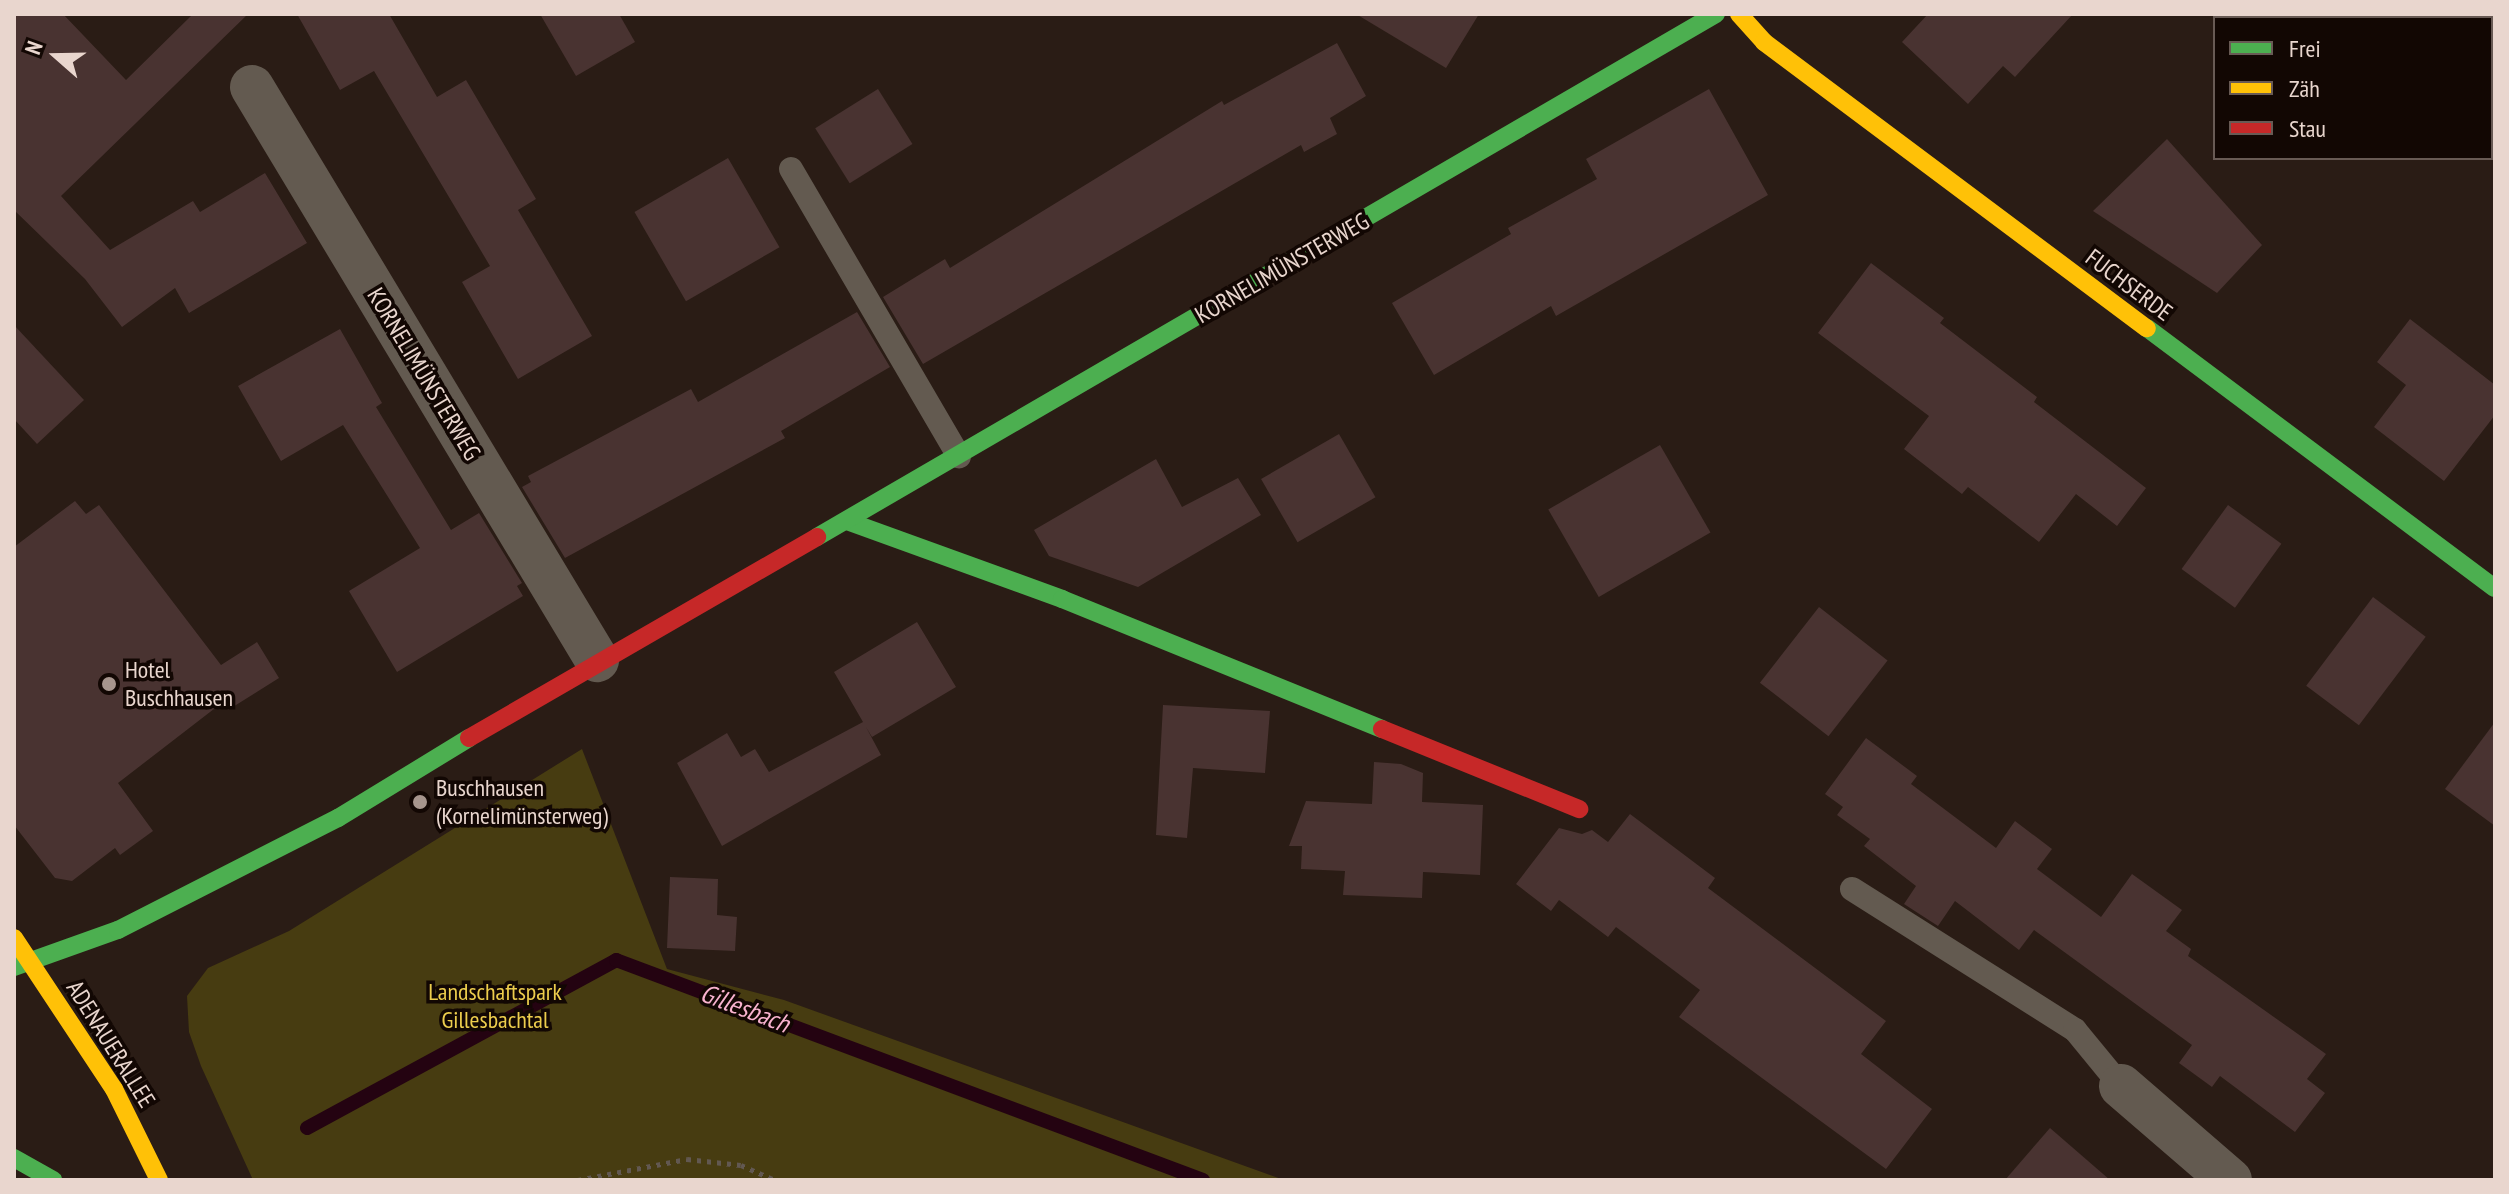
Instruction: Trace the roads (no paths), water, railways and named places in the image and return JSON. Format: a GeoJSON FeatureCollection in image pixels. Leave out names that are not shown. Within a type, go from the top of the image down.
{"type":"FeatureCollection","features":[{"type":"Feature","properties":{"kind":"street","name":"KORNELIMÜNSTERWEG"},"geometry":{"type":"LineString","coordinates":[[22,964],[118,930],[338,818],[597,660],[847,521],[1716,14]]}},
{"type":"Feature","properties":{"kind":"street","name":"FUCHSERDE"},"geometry":{"type":"LineString","coordinates":[[1739,14],[1764,42],[2495,588]]}},
{"type":"Feature","properties":{"kind":"street","name":"KORNELIMÜNSTERWEG"},"geometry":{"type":"LineString","coordinates":[[252,87],[597,660]]}},
{"type":"Feature","properties":{"kind":"street"},"geometry":{"type":"LineString","coordinates":[[847,521],[1062,599],[1579,809]]}},
{"type":"Feature","properties":{"kind":"street","name":"ADENAUERALLEE"},"geometry":{"type":"LineString","coordinates":[[14,938],[22,964],[119,1096],[159,1180]]}},
{"type":"Feature","properties":{"kind":"street"},"geometry":{"type":"LineString","coordinates":[[2121,1086],[2230,1180]]}},
{"type":"Feature","properties":{"kind":"street"},"geometry":{"type":"LineString","coordinates":[[14,1158],[53,1180]]}},
{"type":"Feature","properties":{"kind":"lane"},"geometry":{"type":"LineString","coordinates":[[791,169],[959,456]]}},
{"type":"Feature","properties":{"kind":"lane"},"geometry":{"type":"LineString","coordinates":[[1852,889],[2075,1030],[2121,1086]]}},
{"type":"Feature","properties":{"kind":"waterway","name":"Gillesbach"},"geometry":{"type":"LineString","coordinates":[[307,1128],[616,960],[1203,1180]]}},
{"type":"Feature","properties":{"kind":"place","name":"Hotel Buschhausen"},"geometry":{"type":"Point","coordinates":[109,684]}},
{"type":"Feature","properties":{"kind":"place","name":"Buschhausen (Kornelimünsterweg)"},"geometry":{"type":"Point","coordinates":[420,802]}},
{"type":"Feature","properties":{"kind":"park label","name":"Landschaftspark Gillesbachtal"},"geometry":{"type":"Point","coordinates":[495,1006]}}]}
